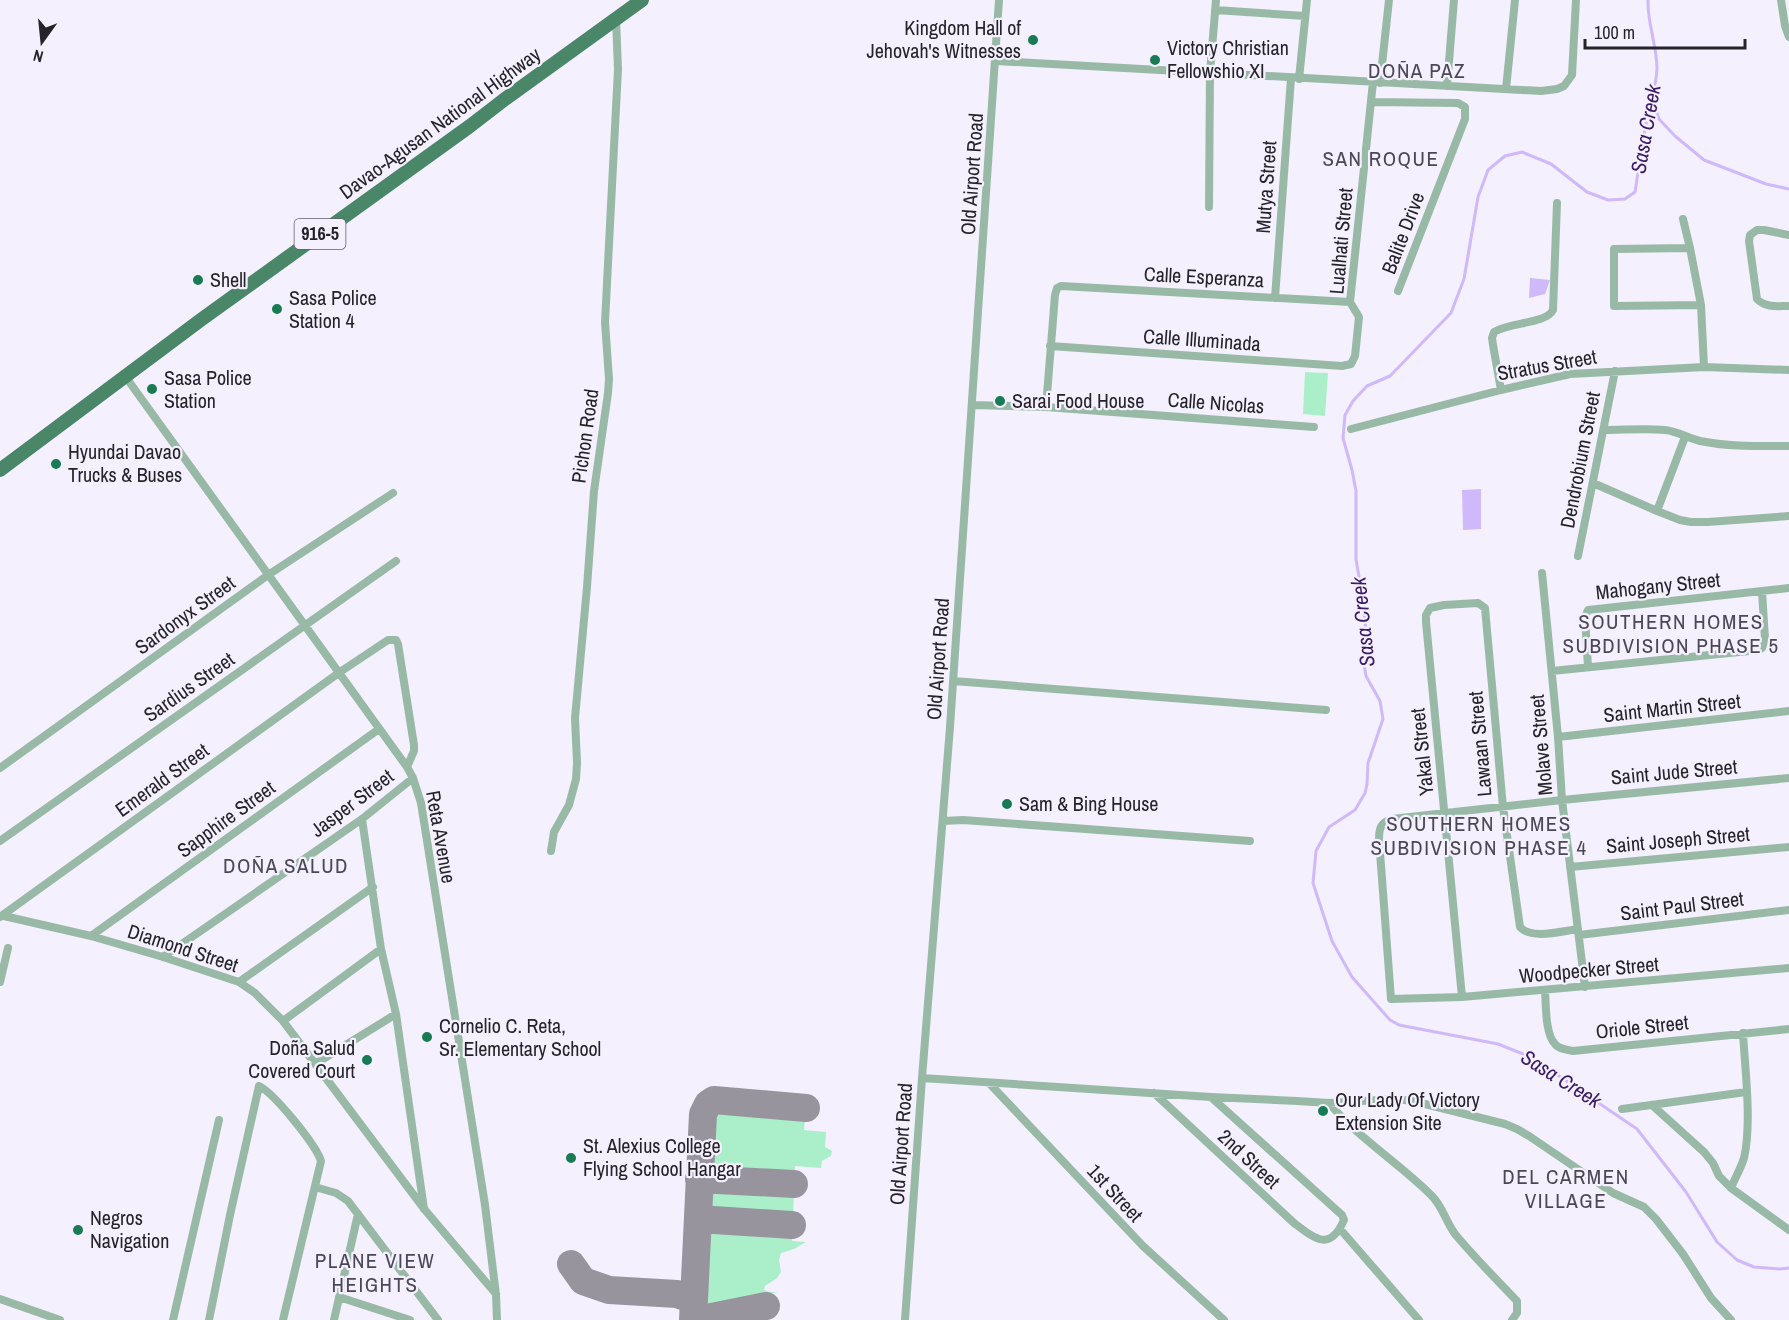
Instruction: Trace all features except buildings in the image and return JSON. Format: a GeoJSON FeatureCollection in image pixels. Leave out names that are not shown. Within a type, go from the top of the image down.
{"type":"FeatureCollection","features":[{"type":"Feature","properties":{"kind":"main road","name":"Davao-Agusan National Highway"},"geometry":{"type":"LineString","coordinates":[[0,470],[125,376],[642,0]]}},
{"type":"Feature","properties":{"kind":"street","name":"Old Airport Road"},"geometry":{"type":"LineString","coordinates":[[905,1320],[953,681],[999,0]]}},
{"type":"Feature","properties":{"kind":"street"},"geometry":{"type":"LineString","coordinates":[[1209,207],[1210,73],[1216,0]]}},
{"type":"Feature","properties":{"kind":"street","name":"Mutya Street"},"geometry":{"type":"LineString","coordinates":[[1275,298],[1295,78],[1307,0]]}},
{"type":"Feature","properties":{"kind":"street","name":"Lualhati Street"},"geometry":{"type":"LineString","coordinates":[[1352,364],[1359,317],[1350,302],[1371,102],[1377,82],[1389,0]]}},
{"type":"Feature","properties":{"kind":"street"},"geometry":{"type":"LineString","coordinates":[[1447,86],[1454,0]]}},
{"type":"Feature","properties":{"kind":"street"},"geometry":{"type":"LineString","coordinates":[[1506,89],[1515,0]]}},
{"type":"Feature","properties":{"kind":"street"},"geometry":{"type":"LineString","coordinates":[[996,61],[1541,91],[1557,89],[1568,82],[1572,75],[1576,0]]}},
{"type":"Feature","properties":{"kind":"street"},"geometry":{"type":"LineString","coordinates":[[1781,0],[1789,37]]}},
{"type":"Feature","properties":{"kind":"street"},"geometry":{"type":"LineString","coordinates":[[1215,10],[1305,16]]}},
{"type":"Feature","properties":{"kind":"street","name":"Pichon Road"},"geometry":{"type":"LineString","coordinates":[[551,851],[554,832],[569,806],[576,778],[575,718],[594,491],[608,393],[605,322],[618,69],[616,19]]}},
{"type":"Feature","properties":{"kind":"street","name":"Balite Drive"},"geometry":{"type":"LineString","coordinates":[[1371,102],[1458,103],[1465,107],[1465,119],[1398,291]]}},
{"type":"Feature","properties":{"kind":"street"},"geometry":{"type":"LineString","coordinates":[[1501,390],[1492,338],[1494,332],[1504,326],[1548,317],[1553,310],[1557,203]]}},
{"type":"Feature","properties":{"kind":"street"},"geometry":{"type":"LineString","coordinates":[[1683,219],[1701,305],[1704,367]]}},
{"type":"Feature","properties":{"kind":"street"},"geometry":{"type":"LineString","coordinates":[[1789,235],[1757,230],[1750,234],[1749,249],[1757,299],[1769,306],[1789,306]]}},
{"type":"Feature","properties":{"kind":"street"},"geometry":{"type":"LineString","coordinates":[[1690,248],[1614,249],[1614,306],[1701,305]]}},
{"type":"Feature","properties":{"kind":"street","name":"Calle Esperanza"},"geometry":{"type":"LineString","coordinates":[[1050,346],[1054,295],[1057,288],[1068,286],[1350,302]]}},
{"type":"Feature","properties":{"kind":"street"},"geometry":{"type":"LineString","coordinates":[[1046,406],[1050,346]]}},
{"type":"Feature","properties":{"kind":"street","name":"Calle Illuminada"},"geometry":{"type":"LineString","coordinates":[[1050,346],[1342,366],[1352,364]]}},
{"type":"Feature","properties":{"kind":"street","name":"Stratus Street"},"geometry":{"type":"LineString","coordinates":[[1352,429],[1570,374],[1704,367],[1789,370]]}},
{"type":"Feature","properties":{"kind":"street","name":"Dendrobium Street"},"geometry":{"type":"LineString","coordinates":[[1578,556],[1615,370]]}},
{"type":"Feature","properties":{"kind":"street","name":"Reta Avenue"},"geometry":{"type":"LineString","coordinates":[[125,376],[340,672],[413,778],[422,815],[485,1205],[497,1320]]}},
{"type":"Feature","properties":{"kind":"street","name":"Calle Nicolas"},"geometry":{"type":"LineString","coordinates":[[972,405],[1046,406],[1314,428]]}},
{"type":"Feature","properties":{"kind":"street"},"geometry":{"type":"LineString","coordinates":[[1604,430],[1663,430],[1677,432],[1702,442],[1789,446]]}},
{"type":"Feature","properties":{"kind":"street"},"geometry":{"type":"LineString","coordinates":[[1657,511],[1685,437]]}},
{"type":"Feature","properties":{"kind":"street"},"geometry":{"type":"LineString","coordinates":[[1593,483],[1657,511],[1691,522],[1789,516]]}},
{"type":"Feature","properties":{"kind":"street","name":"Sardonyx Street"},"geometry":{"type":"LineString","coordinates":[[0,768],[268,575],[393,493]]}},
{"type":"Feature","properties":{"kind":"street","name":"Sardius Street"},"geometry":{"type":"LineString","coordinates":[[0,841],[396,561]]}},
{"type":"Feature","properties":{"kind":"street","name":"Molave Street"},"geometry":{"type":"LineString","coordinates":[[1542,573],[1562,800],[1585,987]]}},
{"type":"Feature","properties":{"kind":"street","name":"Mahogany Street"},"geometry":{"type":"LineString","coordinates":[[1588,667],[1585,617],[1588,610],[1789,588]]}},
{"type":"Feature","properties":{"kind":"street"},"geometry":{"type":"LineString","coordinates":[[1552,671],[1759,650],[1765,639],[1762,591]]}},
{"type":"Feature","properties":{"kind":"street","name":"Yakal Street"},"geometry":{"type":"LineString","coordinates":[[1462,997],[1426,622],[1427,610],[1434,606],[1482,604]]}},
{"type":"Feature","properties":{"kind":"street","name":"Lawaan Street"},"geometry":{"type":"LineString","coordinates":[[1482,604],[1485,613],[1503,807],[1520,927],[1527,933],[1534,934],[1578,932]]}},
{"type":"Feature","properties":{"kind":"street","name":"Emerald Street"},"geometry":{"type":"LineString","coordinates":[[2,917],[385,641],[396,640],[398,644],[414,745],[414,751],[407,767]]}},
{"type":"Feature","properties":{"kind":"street"},"geometry":{"type":"LineString","coordinates":[[953,681],[1326,710]]}},
{"type":"Feature","properties":{"kind":"street","name":"Saint Martin Street"},"geometry":{"type":"LineString","coordinates":[[1558,737],[1789,711]]}},
{"type":"Feature","properties":{"kind":"street","name":"Sapphire Street"},"geometry":{"type":"LineString","coordinates":[[92,936],[379,729]]}},
{"type":"Feature","properties":{"kind":"street","name":"Jasper Street"},"geometry":{"type":"LineString","coordinates":[[163,957],[362,819],[413,778]]}},
{"type":"Feature","properties":{"kind":"street","name":"Saint Jude Street"},"geometry":{"type":"LineString","coordinates":[[1392,999],[1379,832],[1385,821],[1445,812],[1789,778]]}},
{"type":"Feature","properties":{"kind":"street"},"geometry":{"type":"LineString","coordinates":[[362,819],[381,949],[396,1014],[425,1210]]}},
{"type":"Feature","properties":{"kind":"street"},"geometry":{"type":"LineString","coordinates":[[943,821],[963,820],[1250,841]]}},
{"type":"Feature","properties":{"kind":"street","name":"Saint Joseph Street"},"geometry":{"type":"LineString","coordinates":[[1570,867],[1789,847]]}},
{"type":"Feature","properties":{"kind":"street"},"geometry":{"type":"LineString","coordinates":[[239,982],[373,887]]}},
{"type":"Feature","properties":{"kind":"street","name":"Saint Paul Street"},"geometry":{"type":"LineString","coordinates":[[1578,932],[1789,910]]}},
{"type":"Feature","properties":{"kind":"street","name":"Diamond Street"},"geometry":{"type":"LineString","coordinates":[[2,917],[92,936],[163,957],[239,982],[255,993],[282,1021],[425,1210],[496,1294]]}},
{"type":"Feature","properties":{"kind":"street"},"geometry":{"type":"LineString","coordinates":[[0,982],[8,948]]}},
{"type":"Feature","properties":{"kind":"street"},"geometry":{"type":"LineString","coordinates":[[282,1021],[381,949]]}},
{"type":"Feature","properties":{"kind":"street","name":"Woodpecker Street"},"geometry":{"type":"LineString","coordinates":[[1392,999],[1462,997],[1789,968]]}},
{"type":"Feature","properties":{"kind":"street","name":"Oriole Street"},"geometry":{"type":"LineString","coordinates":[[1545,990],[1549,1032],[1554,1044],[1561,1049],[1573,1051],[1789,1029]]}},
{"type":"Feature","properties":{"kind":"street"},"geometry":{"type":"LineString","coordinates":[[315,1064],[396,1014]]}},
{"type":"Feature","properties":{"kind":"street"},"geometry":{"type":"LineString","coordinates":[[1731,1188],[1746,1148],[1743,1033]]}},
{"type":"Feature","properties":{"kind":"street"},"geometry":{"type":"LineString","coordinates":[[922,1078],[1212,1097],[1329,1102],[1395,1099],[1413,1101],[1505,1124],[1517,1129],[1600,1185],[1644,1207],[1683,1254],[1711,1298],[1731,1320]]}},
{"type":"Feature","properties":{"kind":"street","name":"1st Street"},"geometry":{"type":"LineString","coordinates":[[989,1083],[1143,1246],[1224,1320]]}},
{"type":"Feature","properties":{"kind":"street"},"geometry":{"type":"LineString","coordinates":[[209,1320],[259,1086],[274,1096],[320,1155],[321,1161],[283,1320]]}},
{"type":"Feature","properties":{"kind":"street"},"geometry":{"type":"LineString","coordinates":[[1622,1108],[1746,1092]]}},
{"type":"Feature","properties":{"kind":"street","name":"2nd Street"},"geometry":{"type":"LineString","coordinates":[[1154,1093],[1294,1223],[1322,1241],[1328,1240],[1340,1229]]}},
{"type":"Feature","properties":{"kind":"street"},"geometry":{"type":"LineString","coordinates":[[1212,1097],[1339,1211],[1344,1220],[1340,1229],[1419,1320]]}},
{"type":"Feature","properties":{"kind":"street"},"geometry":{"type":"LineString","coordinates":[[1329,1102],[1343,1120],[1436,1200],[1455,1233],[1517,1301],[1517,1313],[1512,1320]]}},
{"type":"Feature","properties":{"kind":"street"},"geometry":{"type":"LineString","coordinates":[[1652,1105],[1704,1152],[1713,1163],[1719,1176],[1731,1188],[1789,1230]]}},
{"type":"Feature","properties":{"kind":"street"},"geometry":{"type":"LineString","coordinates":[[173,1320],[219,1120]]}},
{"type":"Feature","properties":{"kind":"street"},"geometry":{"type":"LineString","coordinates":[[315,1187],[343,1196],[438,1320]]}},
{"type":"Feature","properties":{"kind":"street"},"geometry":{"type":"LineString","coordinates":[[334,1320],[358,1214]]}},
{"type":"Feature","properties":{"kind":"street"},"geometry":{"type":"LineString","coordinates":[[339,1297],[410,1320]]}},
{"type":"Feature","properties":{"kind":"street"},"geometry":{"type":"LineString","coordinates":[[0,1299],[60,1320]]}},
{"type":"Feature","properties":{"kind":"street"},"geometry":{"type":"LineString","coordinates":[[30,1320],[32,1310]]}},
{"type":"Feature","properties":{"kind":"green space"},"geometry":{"type":"Polygon","coordinates":[[[1305,372],[1328,373],[1325,416],[1303,414],[1305,372]]]}},
{"type":"Feature","properties":{"kind":"green space"},"geometry":{"type":"Polygon","coordinates":[[[719,1105],[801,1111],[805,1117],[804,1130],[826,1132],[825,1147],[832,1151],[831,1156],[822,1161],[821,1168],[795,1166],[794,1180],[762,1178],[762,1174],[748,1173],[747,1178],[709,1176],[713,1111],[719,1105]]]}},
{"type":"Feature","properties":{"kind":"green space"},"geometry":{"type":"Polygon","coordinates":[[[709,1182],[747,1184],[748,1188],[762,1188],[762,1185],[794,1187],[793,1221],[707,1214],[709,1182]]]}},
{"type":"Feature","properties":{"kind":"green space"},"geometry":{"type":"Polygon","coordinates":[[[707,1223],[792,1229],[792,1241],[806,1242],[781,1253],[779,1260],[781,1272],[777,1278],[765,1286],[764,1290],[778,1292],[764,1295],[765,1301],[701,1315],[707,1223]]]}},
{"type":"Feature","properties":{"kind":"shaded area"},"geometry":{"type":"Polygon","coordinates":[[[1530,278],[1550,280],[1545,294],[1529,298],[1530,278]]]}},
{"type":"Feature","properties":{"kind":"shaded area"},"geometry":{"type":"Polygon","coordinates":[[[1481,489],[1481,529],[1463,530],[1462,490],[1481,489]]]}},
{"type":"Feature","properties":{"kind":"waterway","name":"Sasa Creek"},"geometry":{"type":"LineString","coordinates":[[1648,0],[1657,69],[1635,192],[1625,199],[1608,200],[1587,192],[1551,164],[1522,152],[1505,156],[1488,170],[1478,197],[1464,279],[1451,313],[1390,376],[1367,386],[1353,401],[1345,415],[1343,438],[1356,491],[1356,559],[1366,632],[1363,658],[1366,676],[1380,701],[1383,719],[1368,763],[1365,793],[1355,810],[1329,827],[1316,851],[1313,883],[1332,941],[1352,977],[1390,1020],[1399,1025],[1498,1044],[1531,1057],[1637,1129],[1686,1192],[1717,1242],[1737,1260],[1754,1267],[1789,1268]]}},
{"type":"Feature","properties":{"kind":"waterway"},"geometry":{"type":"LineString","coordinates":[[1653,102],[1659,119],[1704,160],[1766,184],[1789,189]]}},
{"type":"Feature","properties":{"kind":"taxiway"},"geometry":{"type":"LineString","coordinates":[[693,1320],[703,1114],[708,1104],[714,1100],[806,1108]]}},
{"type":"Feature","properties":{"kind":"taxiway"},"geometry":{"type":"LineString","coordinates":[[699,1179],[794,1184]]}},
{"type":"Feature","properties":{"kind":"taxiway"},"geometry":{"type":"LineString","coordinates":[[698,1219],[792,1225]]}},
{"type":"Feature","properties":{"kind":"taxiway"},"geometry":{"type":"LineString","coordinates":[[571,1264],[583,1281],[609,1290],[677,1294],[694,1300]]}},
{"type":"Feature","properties":{"kind":"taxiway"},"geometry":{"type":"LineString","coordinates":[[697,1320],[766,1306]]}},
{"type":"Feature","properties":{"kind":"place","name":"Kingdom Hall of Jehovah's Witnesses"},"geometry":{"type":"Point","coordinates":[1033,40]}},
{"type":"Feature","properties":{"kind":"place","name":"Victory Christian Fellowshio XI"},"geometry":{"type":"Point","coordinates":[1155,60]}},
{"type":"Feature","properties":{"kind":"place","name":"Shell"},"geometry":{"type":"Point","coordinates":[198,280]}},
{"type":"Feature","properties":{"kind":"place","name":"Sasa Police Station 4"},"geometry":{"type":"Point","coordinates":[277,309]}},
{"type":"Feature","properties":{"kind":"place","name":"Sasa Police Station"},"geometry":{"type":"Point","coordinates":[152,389]}},
{"type":"Feature","properties":{"kind":"place","name":"Sarai Food House"},"geometry":{"type":"Point","coordinates":[1000,401]}},
{"type":"Feature","properties":{"kind":"place","name":"Hyundai Davao Trucks & Buses"},"geometry":{"type":"Point","coordinates":[56,464]}},
{"type":"Feature","properties":{"kind":"place","name":"Sam & Bing House"},"geometry":{"type":"Point","coordinates":[1007,804]}},
{"type":"Feature","properties":{"kind":"place","name":"Cornelio C. Reta, Sr. Elementary School"},"geometry":{"type":"Point","coordinates":[427,1037]}},
{"type":"Feature","properties":{"kind":"place","name":"Doña Salud Covered Court"},"geometry":{"type":"Point","coordinates":[367,1060]}},
{"type":"Feature","properties":{"kind":"place","name":"Our Lady Of Victory Extension Site"},"geometry":{"type":"Point","coordinates":[1323,1111]}},
{"type":"Feature","properties":{"kind":"place","name":"St. Alexius College Flying School Hangar"},"geometry":{"type":"Point","coordinates":[571,1158]}},
{"type":"Feature","properties":{"kind":"place","name":"Negros Navigation"},"geometry":{"type":"Point","coordinates":[78,1230]}},
{"type":"Feature","properties":{"kind":"district","name":"DOÑA PAZ"},"geometry":{"type":"Point","coordinates":[1417,71]}},
{"type":"Feature","properties":{"kind":"district","name":"SAN ROQUE"},"geometry":{"type":"Point","coordinates":[1381,159]}},
{"type":"Feature","properties":{"kind":"district","name":"SOUTHERN HOMES SUBDIVISION PHASE 5"},"geometry":{"type":"Point","coordinates":[1671,634]}},
{"type":"Feature","properties":{"kind":"district","name":"SOUTHERN HOMES SUBDIVISION PHASE 4"},"geometry":{"type":"Point","coordinates":[1479,836]}},
{"type":"Feature","properties":{"kind":"district","name":"DOÑA SALUD"},"geometry":{"type":"Point","coordinates":[286,866]}},
{"type":"Feature","properties":{"kind":"district","name":"DEL CARMEN VILLAGE"},"geometry":{"type":"Point","coordinates":[1566,1189]}},
{"type":"Feature","properties":{"kind":"district","name":"PLANE VIEW HEIGHTS"},"geometry":{"type":"Point","coordinates":[375,1273]}}]}
